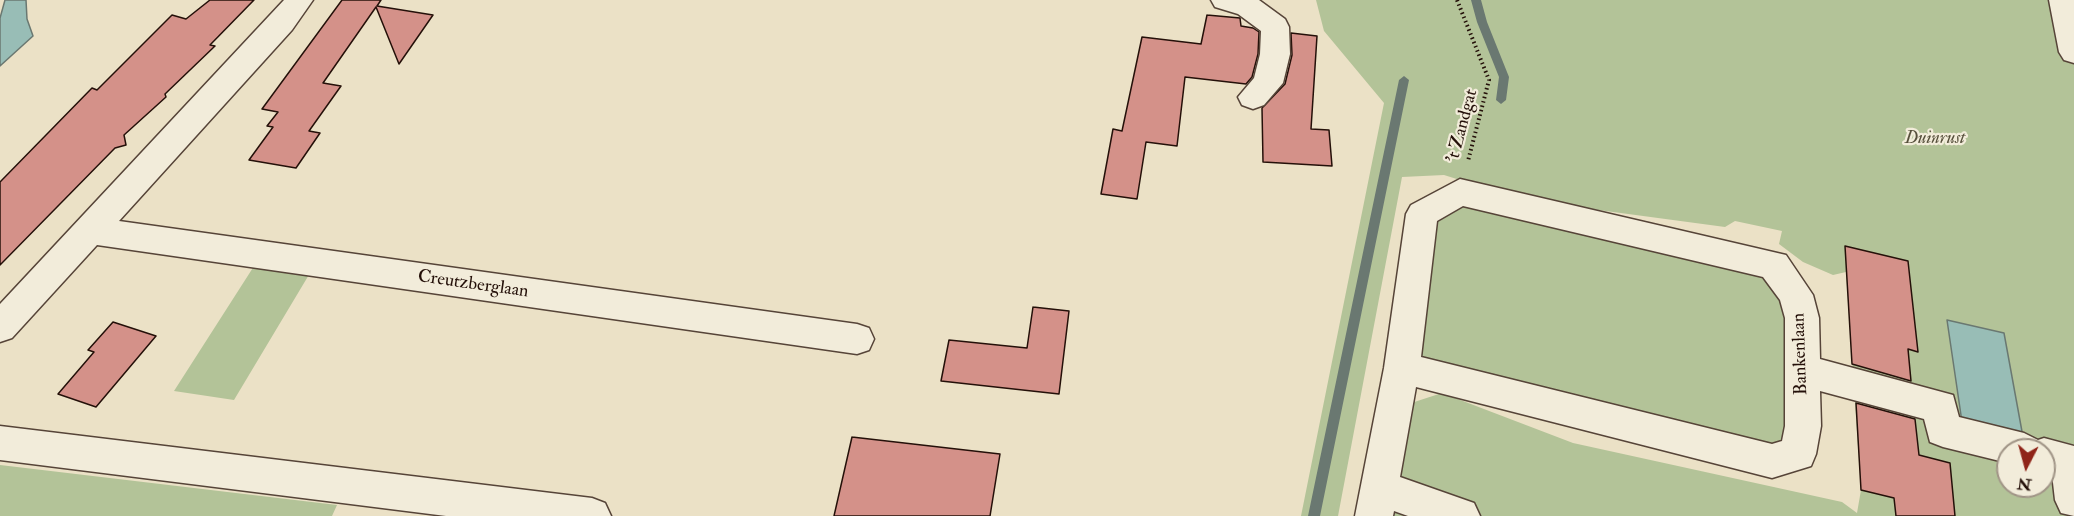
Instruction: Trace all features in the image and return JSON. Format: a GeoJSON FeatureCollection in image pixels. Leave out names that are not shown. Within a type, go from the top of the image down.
{"type":"FeatureCollection","features":[{"type":"Feature","properties":{"kind":"street"},"geometry":{"type":"LineString","coordinates":[[0,327],[282,23],[299,0]]}},
{"type":"Feature","properties":{"kind":"street"},"geometry":{"type":"LineString","coordinates":[[1225,0],[1248,7],[1275,27],[1275,54],[1268,83],[1252,97]]}},
{"type":"Feature","properties":{"kind":"street"},"geometry":{"type":"LineString","coordinates":[[2063,0],[2074,52]]}},
{"type":"Feature","properties":{"kind":"street"},"geometry":{"type":"LineString","coordinates":[[1460,192],[1422,214],[1402,368],[1377,502],[1461,516]]}},
{"type":"Feature","properties":{"kind":"street","name":"Bankenlaan"},"geometry":{"type":"LineString","coordinates":[[1402,368],[1772,461],[1798,454],[1803,426],[1802,318],[1796,295],[1774,265],[1460,192]]}},
{"type":"Feature","properties":{"kind":"street","name":"Creutzberglaan"},"geometry":{"type":"LineString","coordinates":[[89,230],[857,339]]}},
{"type":"Feature","properties":{"kind":"street"},"geometry":{"type":"LineString","coordinates":[[1803,370],[1940,407],[1943,430],[1996,443]]}},
{"type":"Feature","properties":{"kind":"street"},"geometry":{"type":"LineString","coordinates":[[0,443],[592,516]]}},
{"type":"Feature","properties":{"kind":"street"},"geometry":{"type":"LineString","coordinates":[[2056,458],[2068,461],[2074,500]]}},
{"type":"Feature","properties":{"kind":"path","name":"'t Zandgat"},"geometry":{"type":"LineString","coordinates":[[1457,0],[1489,80],[1460,192]]}},
{"type":"Feature","properties":{"kind":"green space","name":"Duinrust"},"geometry":{"type":"Polygon","coordinates":[[[1316,0],[2074,0],[2074,516],[1388,516],[1402,406],[1442,393],[1573,443],[1842,502],[1857,513],[1861,490],[1846,272],[1833,275],[1803,262],[1779,244],[1782,231],[1735,221],[1725,227],[1524,200],[1444,175],[1402,177],[1338,516],[1301,516],[1384,103],[1324,31],[1316,0]]]}},
{"type":"Feature","properties":{"kind":"green space"},"geometry":{"type":"Polygon","coordinates":[[[1438,207],[1481,207],[1756,267],[1786,303],[1789,435],[1778,442],[1763,444],[1414,357],[1438,207]]]}},
{"type":"Feature","properties":{"kind":"green space"},"geometry":{"type":"Polygon","coordinates":[[[256,263],[313,268],[234,400],[174,391],[256,263]]]}},
{"type":"Feature","properties":{"kind":"green space"},"geometry":{"type":"Polygon","coordinates":[[[0,465],[337,505],[332,516],[0,516],[0,465]]]}},
{"type":"Feature","properties":{"kind":"water"},"geometry":{"type":"Polygon","coordinates":[[[5,0],[26,0],[27,19],[33,36],[0,66],[0,18],[5,0]]]}},
{"type":"Feature","properties":{"kind":"water"},"geometry":{"type":"Polygon","coordinates":[[[1947,320],[2004,333],[2023,437],[1962,422],[1947,320]]]}},
{"type":"Feature","properties":{"kind":"building"},"geometry":{"type":"Polygon","coordinates":[[[210,0],[254,0],[210,45],[215,46],[165,94],[166,97],[124,135],[126,145],[115,148],[0,265],[0,182],[92,88],[97,90],[172,15],[186,19],[210,0]]]}},
{"type":"Feature","properties":{"kind":"building"},"geometry":{"type":"Polygon","coordinates":[[[342,0],[381,0],[377,6],[433,15],[399,64],[376,7],[323,83],[341,86],[309,131],[320,133],[296,168],[249,160],[273,127],[267,126],[278,112],[262,109],[342,0]]]}},
{"type":"Feature","properties":{"kind":"building"},"geometry":{"type":"Polygon","coordinates":[[[1207,15],[1240,18],[1241,26],[1253,28],[1259,32],[1258,54],[1252,77],[1246,84],[1185,77],[1177,146],[1146,142],[1137,199],[1101,194],[1113,129],[1122,131],[1142,37],[1201,44],[1207,15]]]}},
{"type":"Feature","properties":{"kind":"building"},"geometry":{"type":"Polygon","coordinates":[[[1291,33],[1317,36],[1311,129],[1329,130],[1332,166],[1263,162],[1262,108],[1285,84],[1292,55],[1291,33]]]}},
{"type":"Feature","properties":{"kind":"building"},"geometry":{"type":"Polygon","coordinates":[[[1845,246],[1908,261],[1918,352],[1908,349],[1911,381],[1852,364],[1845,246]]]}},
{"type":"Feature","properties":{"kind":"building"},"geometry":{"type":"Polygon","coordinates":[[[1033,307],[1069,311],[1059,394],[941,381],[949,340],[1027,348],[1033,307]]]}},
{"type":"Feature","properties":{"kind":"building"},"geometry":{"type":"Polygon","coordinates":[[[113,322],[156,336],[96,407],[58,394],[94,352],[88,350],[113,322]]]}},
{"type":"Feature","properties":{"kind":"building"},"geometry":{"type":"Polygon","coordinates":[[[1856,403],[1915,419],[1919,455],[1950,463],[1955,516],[1896,516],[1894,498],[1861,490],[1856,403]]]}},
{"type":"Feature","properties":{"kind":"building"},"geometry":{"type":"Polygon","coordinates":[[[852,437],[1000,454],[990,516],[834,516],[852,437]]]}},
{"type":"Feature","properties":{"kind":"waterway"},"geometry":{"type":"LineString","coordinates":[[1476,0],[1482,22],[1504,77],[1501,100]]}},
{"type":"Feature","properties":{"kind":"waterway"},"geometry":{"type":"LineString","coordinates":[[1314,516],[1404,80]]}}]}
